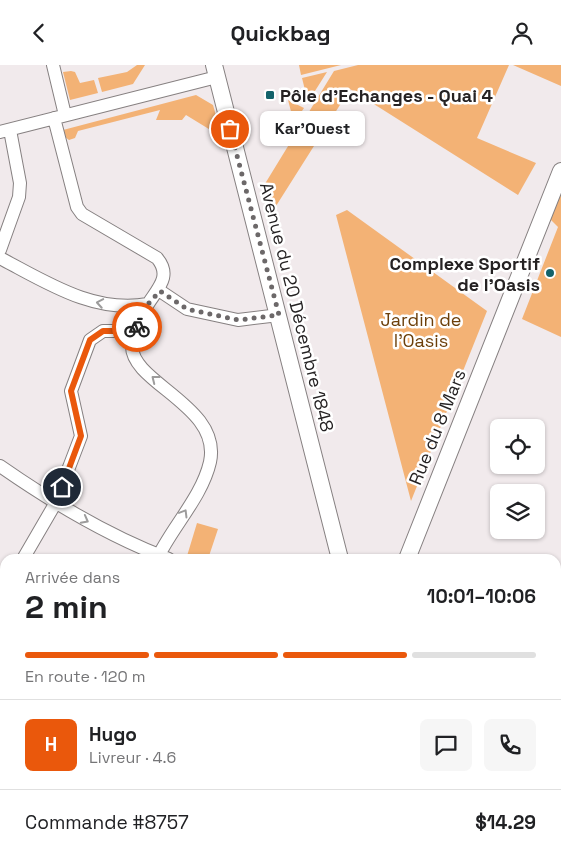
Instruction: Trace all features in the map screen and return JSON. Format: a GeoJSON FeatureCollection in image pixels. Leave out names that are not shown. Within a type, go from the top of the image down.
{"type":"FeatureCollection","features":[{"type":"Feature","properties":{"kind":"main road","name":"Avenue du 20 Décembre 1848"},"geometry":{"type":"LineString","coordinates":[[215,71],[339,554]]}},
{"type":"Feature","properties":{"kind":"main road","name":"Rue du 8 Mars"},"geometry":{"type":"LineString","coordinates":[[409,554],[561,171]]}},
{"type":"Feature","properties":{"kind":"street"},"geometry":{"type":"LineString","coordinates":[[53,65],[60,117],[77,207],[91,220],[157,257],[164,271],[160,291],[148,304],[134,335],[132,354],[139,367],[161,384],[198,419],[204,428],[211,448],[208,469],[164,554]]}},
{"type":"Feature","properties":{"kind":"street"},"geometry":{"type":"LineString","coordinates":[[0,250],[19,197],[20,183],[5,131],[60,117],[215,71]]}},
{"type":"Feature","properties":{"kind":"street"},"geometry":{"type":"LineString","coordinates":[[0,258],[58,289],[87,300],[118,306],[148,304]]}},
{"type":"Feature","properties":{"kind":"street"},"geometry":{"type":"LineString","coordinates":[[160,291],[187,309],[238,320],[279,315]]}},
{"type":"Feature","properties":{"kind":"street"},"geometry":{"type":"LineString","coordinates":[[26,554],[55,504],[81,436],[71,391],[90,340],[96,335],[113,330],[134,335]]}},
{"type":"Feature","properties":{"kind":"street"},"geometry":{"type":"LineString","coordinates":[[0,466],[55,504],[154,554]]}},
{"type":"Feature","properties":{"kind":"green space"},"geometry":{"type":"Polygon","coordinates":[[[137,65],[145,65],[133,84],[102,92],[98,78],[127,72],[137,65]]]}},
{"type":"Feature","properties":{"kind":"green space"},"geometry":{"type":"Polygon","coordinates":[[[299,65],[341,65],[301,75],[299,65]]]}},
{"type":"Feature","properties":{"kind":"green space"},"geometry":{"type":"Polygon","coordinates":[[[358,65],[509,65],[477,138],[536,163],[518,195],[350,89],[276,206],[269,208],[263,187],[334,71],[358,65]]]}},
{"type":"Feature","properties":{"kind":"green space"},"geometry":{"type":"Polygon","coordinates":[[[513,65],[561,65],[561,86],[513,65]]]}},
{"type":"Feature","properties":{"kind":"green space"},"geometry":{"type":"Polygon","coordinates":[[[63,72],[75,72],[80,83],[94,80],[98,93],[70,100],[63,72]]]}},
{"type":"Feature","properties":{"kind":"green space"},"geometry":{"type":"Polygon","coordinates":[[[327,72],[308,102],[302,78],[327,72]]]}},
{"type":"Feature","properties":{"kind":"green space"},"geometry":{"type":"Polygon","coordinates":[[[196,95],[213,105],[225,147],[218,146],[217,134],[186,115],[182,120],[156,120],[160,110],[78,131],[75,138],[69,140],[65,137],[63,130],[196,95]]]}},
{"type":"Feature","properties":{"kind":"green space"},"geometry":{"type":"Polygon","coordinates":[[[288,100],[304,108],[294,123],[288,100]]]}},
{"type":"Feature","properties":{"kind":"green space","name":"Complexe Sportif de l'Oasis"},"geometry":{"type":"Polygon","coordinates":[[[561,190],[561,337],[522,319],[558,227],[550,219],[561,190]]]}},
{"type":"Feature","properties":{"kind":"green space","name":"Jardin de l'Oasis"},"geometry":{"type":"Polygon","coordinates":[[[347,210],[487,311],[411,501],[336,215],[347,210]]]}},
{"type":"Feature","properties":{"kind":"green space"},"geometry":{"type":"Polygon","coordinates":[[[197,523],[218,529],[210,554],[188,554],[197,523]]]}},
{"type":"Feature","properties":{"kind":"way so far"},"geometry":{"type":"LineString","coordinates":[[137,327],[148,304],[160,291],[187,309],[238,320],[279,315],[230,129]]}},
{"type":"Feature","properties":{"kind":"place","name":"Pôle d'Echanges - Quai 4"},"geometry":{"type":"Point","coordinates":[270,95]}},
{"type":"Feature","properties":{"kind":"place","name":"Kar'Ouest"},"geometry":{"type":"Point","coordinates":[230,129]}},
{"type":"Feature","properties":{"kind":"place","name":"Complexe Sportif de l'Oasis"},"geometry":{"type":"Point","coordinates":[550,273]}},
{"type":"Feature","properties":{"kind":"route"},"geometry":{"type":"LineString","coordinates":[[62,487],[81,436],[71,391],[76,373],[90,340],[103,331],[113,330],[134,335],[137,327]]}}]}
